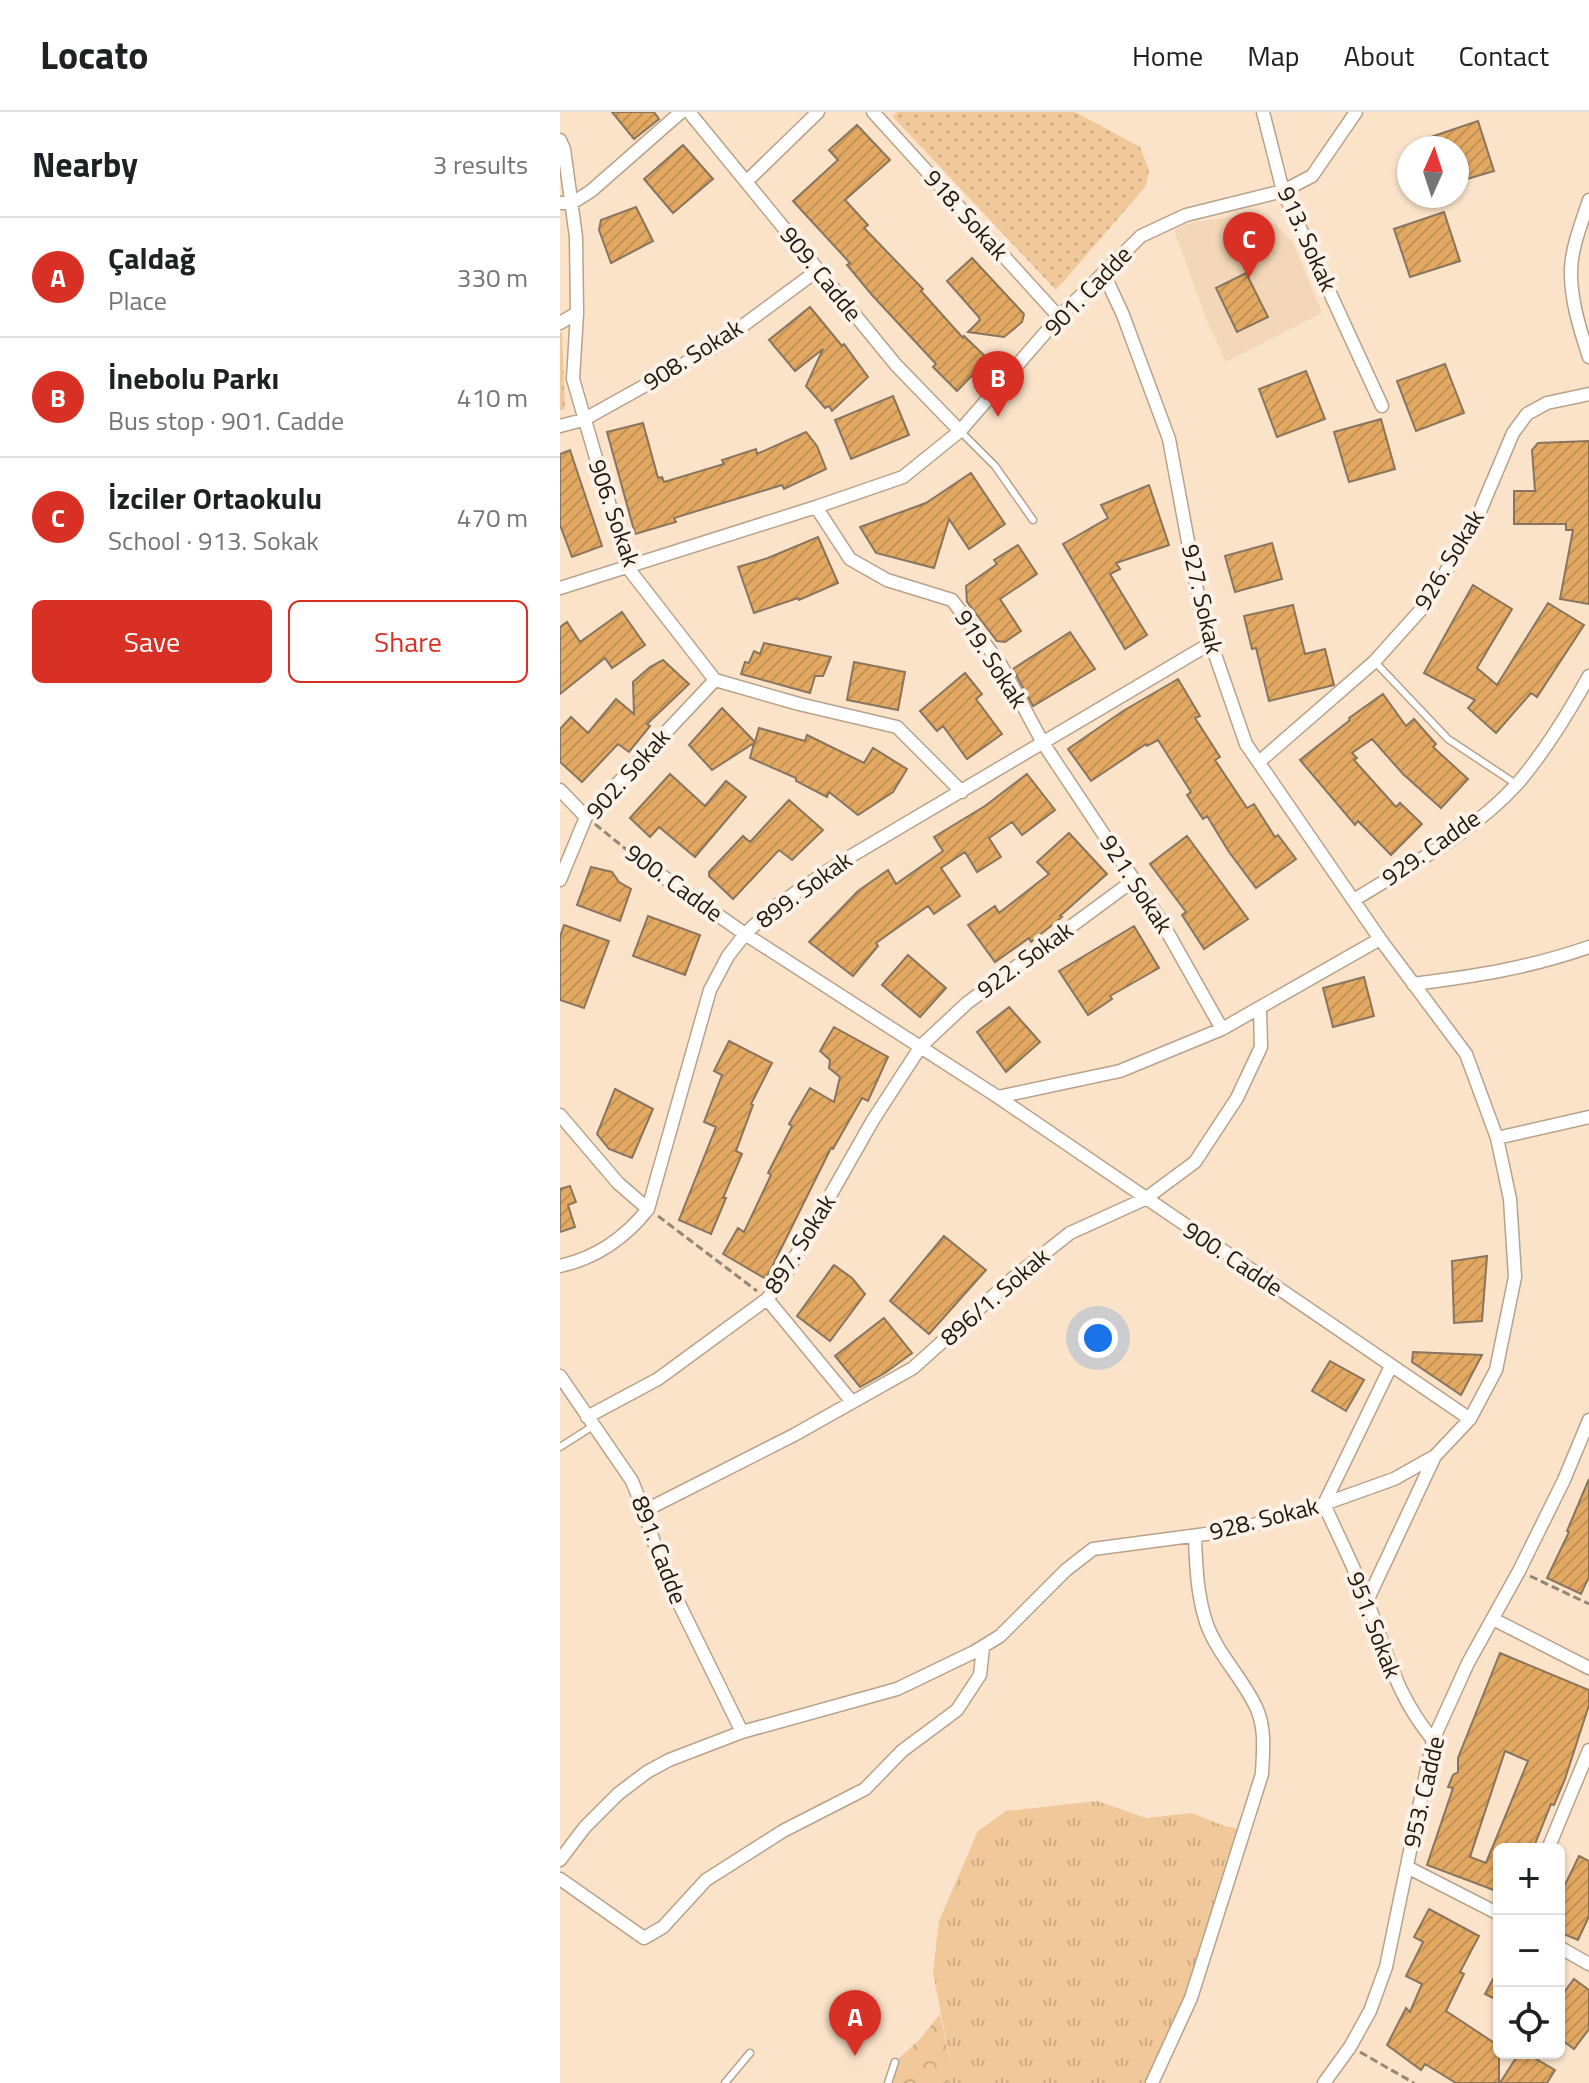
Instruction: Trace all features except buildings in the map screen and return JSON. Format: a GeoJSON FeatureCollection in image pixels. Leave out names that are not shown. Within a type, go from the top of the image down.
{"type":"FeatureCollection","features":[{"type":"Feature","properties":{"kind":"street"},"geometry":{"type":"LineString","coordinates":[[566,203],[591,191],[681,112]]}},
{"type":"Feature","properties":{"kind":"street","name":"909. Cadde"},"geometry":{"type":"LineString","coordinates":[[689,112],[896,365],[960,431]]}},
{"type":"Feature","properties":{"kind":"street"},"geometry":{"type":"LineString","coordinates":[[746,182],[818,112]]}},
{"type":"Feature","properties":{"kind":"street","name":"918. Sokak"},"geometry":{"type":"LineString","coordinates":[[873,112],[1059,317]]}},
{"type":"Feature","properties":{"kind":"street","name":"913. Sokak"},"geometry":{"type":"LineString","coordinates":[[1263,112],[1283,191],[1382,406]]}},
{"type":"Feature","properties":{"kind":"street","name":"901. Cadde"},"geometry":{"type":"LineString","coordinates":[[560,588],[903,477],[960,431],[1059,317],[1141,236],[1186,215],[1283,191],[1312,176],[1356,112]]}},
{"type":"Feature","properties":{"kind":"street","name":"906. Sokak"},"geometry":{"type":"LineString","coordinates":[[560,140],[564,149],[566,203],[576,237],[577,313],[573,379],[583,420],[628,568],[715,680]]}},
{"type":"Feature","properties":{"kind":"street"},"geometry":{"type":"LineString","coordinates":[[1589,200],[1571,267],[1578,320],[1589,357]]}},
{"type":"Feature","properties":{"kind":"street","name":"908. Sokak"},"geometry":{"type":"LineString","coordinates":[[560,426],[583,420],[714,347],[818,270]]}},
{"type":"Feature","properties":{"kind":"street","name":"927. Sokak"},"geometry":{"type":"LineString","coordinates":[[1104,274],[1123,315],[1169,439],[1202,617],[1246,744],[1354,900]]}},
{"type":"Feature","properties":{"kind":"street"},"geometry":{"type":"LineString","coordinates":[[560,323],[577,313]]}},
{"type":"Feature","properties":{"kind":"street","name":"926. Sokak"},"geometry":{"type":"LineString","coordinates":[[1259,762],[1374,662],[1427,603],[1475,523],[1513,433],[1527,414],[1547,403],[1589,394]]}},
{"type":"Feature","properties":{"kind":"street","name":"919. Sokak"},"geometry":{"type":"LineString","coordinates":[[816,507],[850,559],[887,580],[952,600],[1001,665],[1043,743]]}},
{"type":"Feature","properties":{"kind":"street","name":"899. Sokak"},"geometry":{"type":"LineString","coordinates":[[560,1266],[574,1263],[612,1245],[648,1209],[710,990],[728,956],[745,934],[773,908],[841,862],[1211,643]]}},
{"type":"Feature","properties":{"kind":"street","name":"929. Cadde"},"geometry":{"type":"LineString","coordinates":[[1354,900],[1457,836],[1516,784],[1560,727],[1589,676]]}},
{"type":"Feature","properties":{"kind":"street"},"geometry":{"type":"LineString","coordinates":[[715,680],[897,727],[962,792]]}},
{"type":"Feature","properties":{"kind":"street","name":"902. Sokak"},"geometry":{"type":"LineString","coordinates":[[560,880],[586,817],[715,680]]}},
{"type":"Feature","properties":{"kind":"street","name":"921. Sokak"},"geometry":{"type":"LineString","coordinates":[[1043,743],[1160,919],[1222,1029]]}},
{"type":"Feature","properties":{"kind":"street"},"geometry":{"type":"LineString","coordinates":[[560,790],[586,817]]}},
{"type":"Feature","properties":{"kind":"street","name":"900. Cadde"},"geometry":{"type":"LineString","coordinates":[[642,862],[745,934],[998,1097],[1470,1419]]}},
{"type":"Feature","properties":{"kind":"street","name":"922. Sokak"},"geometry":{"type":"LineString","coordinates":[[921,1046],[967,1003],[1134,880]]}},
{"type":"Feature","properties":{"kind":"street","name":"928. Sokak"},"geometry":{"type":"LineString","coordinates":[[560,1860],[585,1827],[618,1794],[647,1772],[669,1760],[742,1732],[897,1689],[983,1647],[1000,1636],[1066,1570],[1093,1549],[1236,1530],[1324,1504],[1394,1479],[1435,1456],[1470,1419],[1496,1370],[1515,1277],[1510,1199],[1497,1138],[1466,1054],[1354,900]]}},
{"type":"Feature","properties":{"kind":"street"},"geometry":{"type":"LineString","coordinates":[[998,1097],[1120,1071],[1222,1029],[1380,939]]}},
{"type":"Feature","properties":{"kind":"street"},"geometry":{"type":"LineString","coordinates":[[1413,984],[1497,974],[1589,947]]}},
{"type":"Feature","properties":{"kind":"street","name":"896/1. Sokak"},"geometry":{"type":"LineString","coordinates":[[644,1511],[913,1368],[1012,1279],[1070,1233],[1145,1199],[1195,1162],[1237,1098],[1261,1047],[1260,1009]]}},
{"type":"Feature","properties":{"kind":"street","name":"897. Sokak"},"geometry":{"type":"LineString","coordinates":[[590,1422],[658,1379],[767,1299],[781,1282],[873,1120],[921,1046]]}},
{"type":"Feature","properties":{"kind":"street"},"geometry":{"type":"LineString","coordinates":[[560,1115],[618,1183],[648,1209]]}},
{"type":"Feature","properties":{"kind":"street"},"geometry":{"type":"LineString","coordinates":[[1497,1138],[1589,1117]]}},
{"type":"Feature","properties":{"kind":"street"},"geometry":{"type":"LineString","coordinates":[[767,1299],[852,1402]]}},
{"type":"Feature","properties":{"kind":"street"},"geometry":{"type":"LineString","coordinates":[[1324,1504],[1391,1366]]}},
{"type":"Feature","properties":{"kind":"street","name":"891. Cadde"},"geometry":{"type":"LineString","coordinates":[[560,1376],[632,1481],[663,1571],[742,1732]]}},
{"type":"Feature","properties":{"kind":"street","name":"953. Cadde"},"geometry":{"type":"LineString","coordinates":[[1324,2083],[1350,2047],[1370,2011],[1386,1967],[1433,1740],[1468,1663],[1519,1571],[1564,1480],[1589,1420]]}},
{"type":"Feature","properties":{"kind":"street"},"geometry":{"type":"LineString","coordinates":[[1367,1601],[1435,1456]]}},
{"type":"Feature","properties":{"kind":"street","name":"951. Sokak"},"geometry":{"type":"LineString","coordinates":[[1324,1504],[1367,1601],[1393,1677],[1413,1715],[1433,1740]]}},
{"type":"Feature","properties":{"kind":"street"},"geometry":{"type":"LineString","coordinates":[[1152,2083],[1191,1998],[1262,1774],[1263,1737],[1256,1707],[1225,1660],[1206,1622],[1197,1581],[1195,1537]]}},
{"type":"Feature","properties":{"kind":"street"},"geometry":{"type":"LineString","coordinates":[[1493,1619],[1589,1668]]}},
{"type":"Feature","properties":{"kind":"street"},"geometry":{"type":"LineString","coordinates":[[560,1879],[644,1938],[663,1927],[706,1880],[783,1831],[865,1789],[902,1751],[957,1710],[980,1675],[983,1647]]}},
{"type":"Feature","properties":{"kind":"street"},"geometry":{"type":"LineString","coordinates":[[1550,1843],[1589,1750]]}},
{"type":"Feature","properties":{"kind":"street"},"geometry":{"type":"LineString","coordinates":[[1407,1867],[1493,1911]]}},
{"type":"Feature","properties":{"kind":"street"},"geometry":{"type":"LineString","coordinates":[[1565,1950],[1589,1964]]}},
{"type":"Feature","properties":{"kind":"lane"},"geometry":{"type":"LineString","coordinates":[[960,431],[995,466],[1033,520]]}},
{"type":"Feature","properties":{"kind":"lane"},"geometry":{"type":"LineString","coordinates":[[1374,662],[1448,739],[1516,784]]}},
{"type":"Feature","properties":{"kind":"lane"},"geometry":{"type":"LineString","coordinates":[[560,1447],[590,1422]]}},
{"type":"Feature","properties":{"kind":"lane"},"geometry":{"type":"LineString","coordinates":[[725,2083],[750,2053]]}},
{"type":"Feature","properties":{"kind":"lane"},"geometry":{"type":"LineString","coordinates":[[888,2083],[895,2062]]}},
{"type":"Feature","properties":{"kind":"path","name":"900. Cadde"},"geometry":{"type":"LineString","coordinates":[[586,817],[642,862]]}},
{"type":"Feature","properties":{"kind":"path"},"geometry":{"type":"LineString","coordinates":[[648,1209],[767,1299]]}},
{"type":"Feature","properties":{"kind":"path"},"geometry":{"type":"LineString","coordinates":[[1519,1571],[1589,1604]]}},
{"type":"Feature","properties":{"kind":"path"},"geometry":{"type":"LineString","coordinates":[[1350,2047],[1414,2083]]}},
{"type":"Feature","properties":{"kind":"shaded area"},"geometry":{"type":"Polygon","coordinates":[[[1248,215],[1276,225],[1293,243],[1322,313],[1226,362],[1207,321],[1174,230],[1193,222],[1248,215]]]}},
{"type":"Feature","properties":{"kind":"green space"},"geometry":{"type":"Polygon","coordinates":[[[897,112],[1075,112],[1140,147],[1149,170],[1146,186],[1056,290],[893,117],[897,112]]]}},
{"type":"Feature","properties":{"kind":"green space"},"geometry":{"type":"Polygon","coordinates":[[[560,333],[565,409],[560,410],[560,333]]]}},
{"type":"Feature","properties":{"kind":"green space"},"geometry":{"type":"Polygon","coordinates":[[[1097,1801],[1146,1818],[1192,1813],[1224,1826],[1245,1830],[1233,1872],[1152,2083],[948,2083],[951,2065],[933,1972],[939,1921],[978,1831],[1006,1811],[1097,1801]]]}},
{"type":"Feature","properties":{"kind":"green space"},"geometry":{"type":"Polygon","coordinates":[[[940,2014],[951,2065],[948,2083],[888,2083],[895,2062],[920,2039],[940,2014]]]}},
{"type":"Feature","properties":{"kind":"place","name":"İzciler Ortaokulu"},"geometry":{"type":"Point","coordinates":[1249,278]}},
{"type":"Feature","properties":{"kind":"place","name":"İnebolu Parkı"},"geometry":{"type":"Point","coordinates":[998,417]}},
{"type":"Feature","properties":{"kind":"place","name":"Çaldağ"},"geometry":{"type":"Point","coordinates":[855,2056]}}]}
